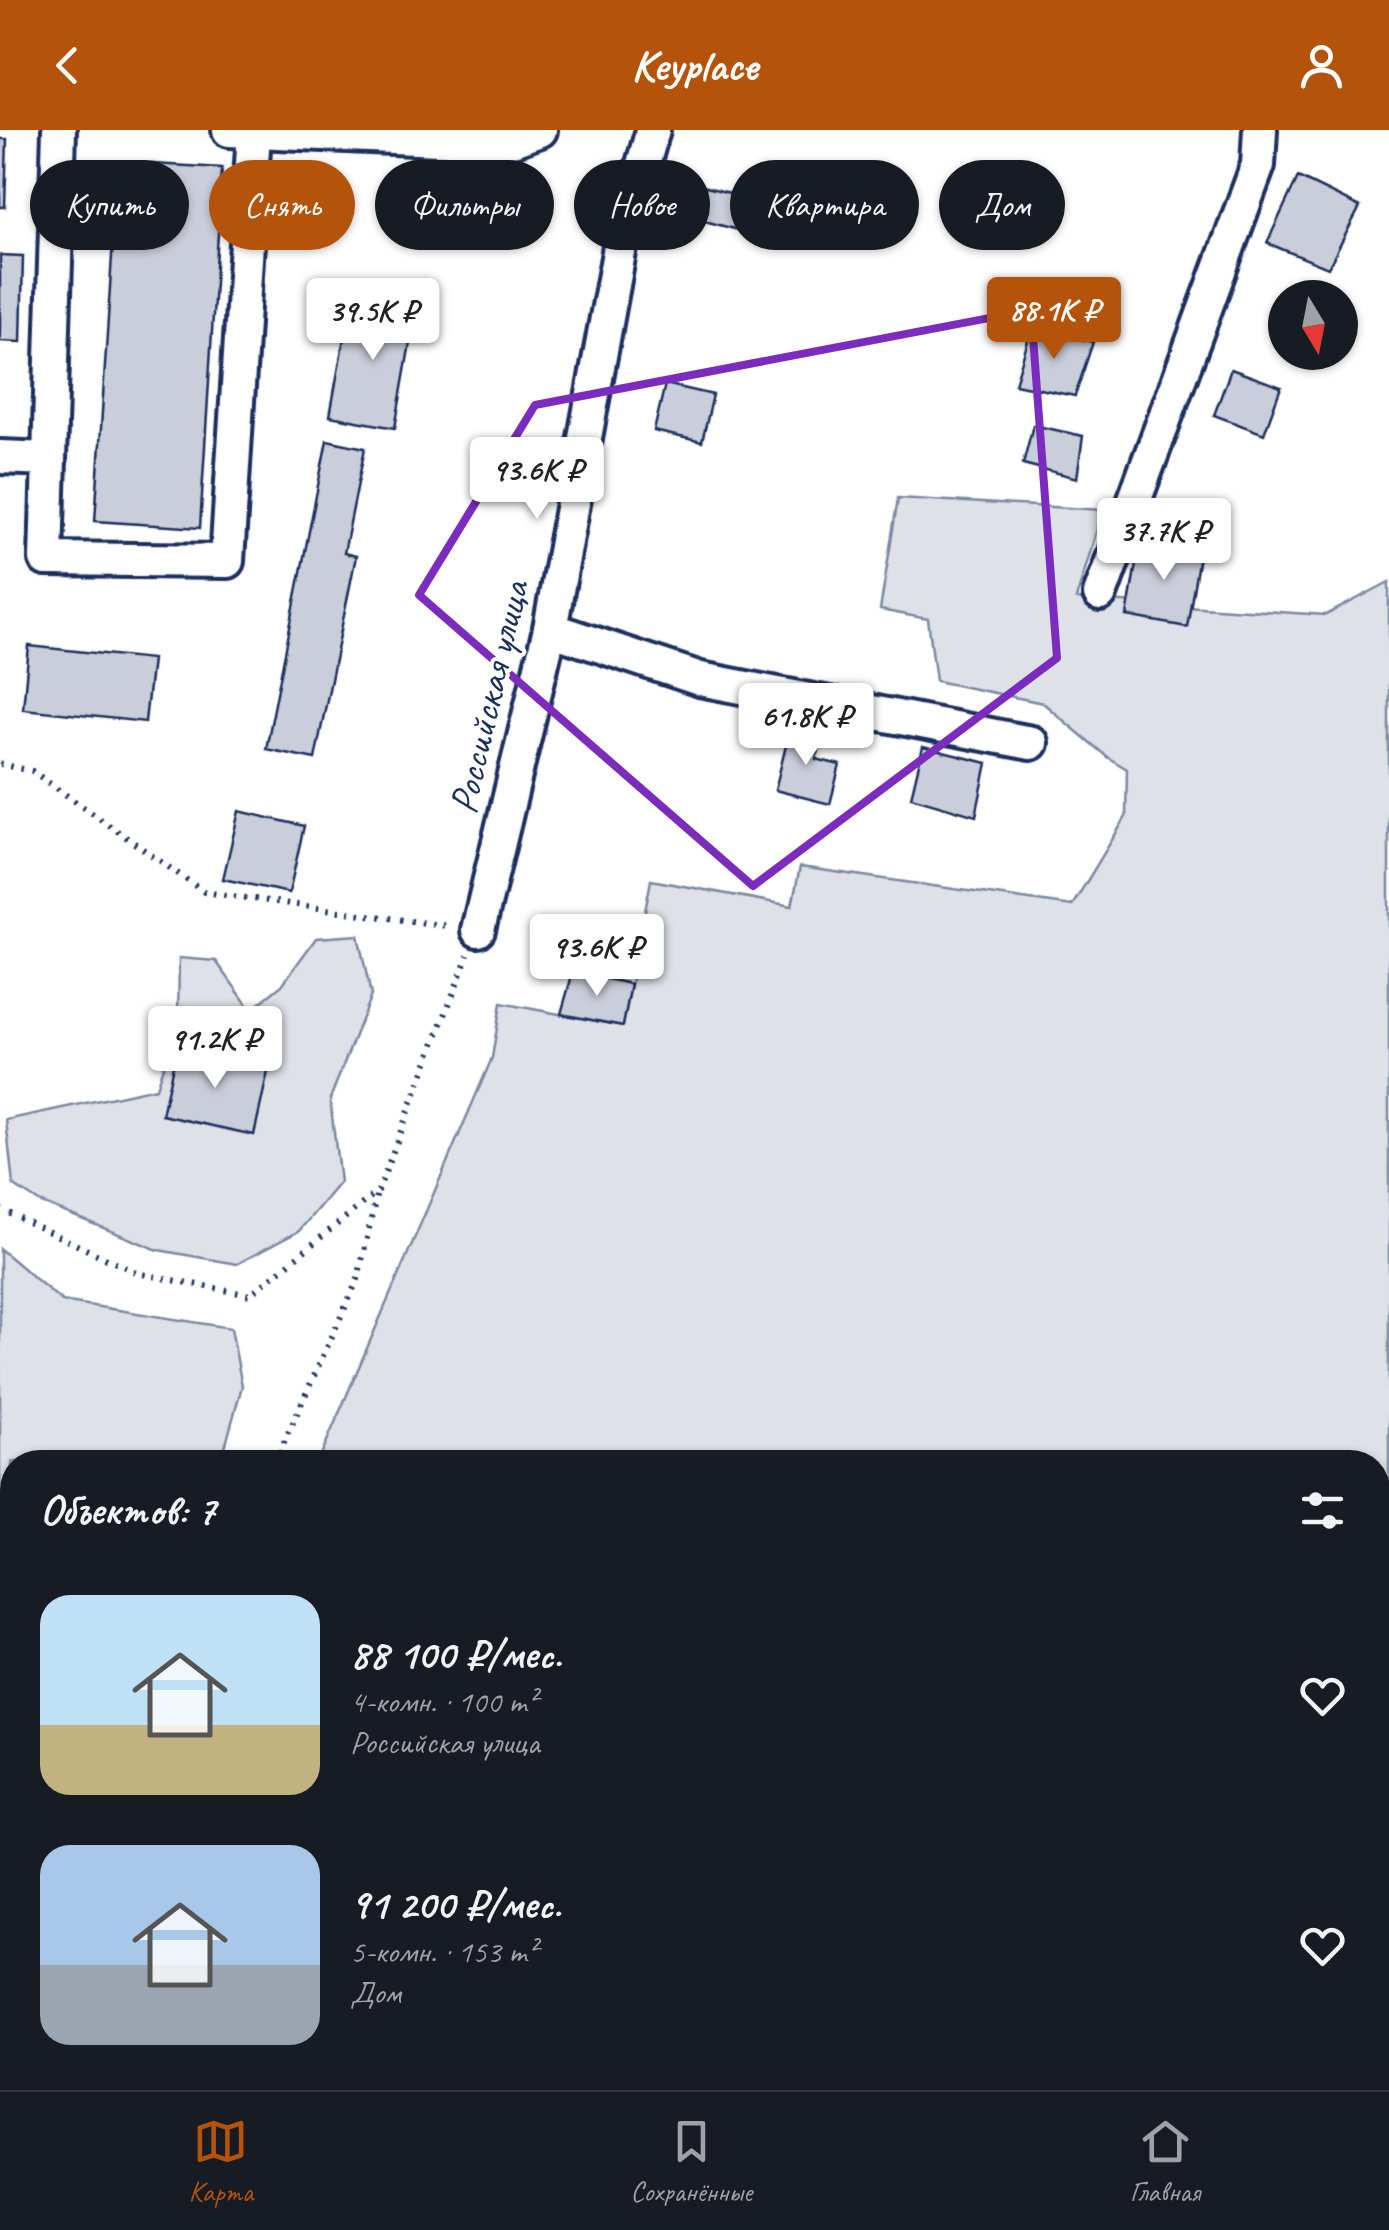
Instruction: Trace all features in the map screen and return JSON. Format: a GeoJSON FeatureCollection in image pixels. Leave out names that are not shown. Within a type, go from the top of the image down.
{"type":"FeatureCollection","features":[{"type":"Feature","properties":{"kind":"street"},"geometry":{"type":"LineString","coordinates":[[59,130],[46,559],[227,560],[241,131],[507,142],[540,130]]}},
{"type":"Feature","properties":{"kind":"street","name":"Российская улица"},"geometry":{"type":"LineString","coordinates":[[478,930],[550,629],[622,236],[653,130]]}},
{"type":"Feature","properties":{"kind":"street"},"geometry":{"type":"LineString","coordinates":[[1100,594],[1258,165],[1260,130]]}},
{"type":"Feature","properties":{"kind":"street"},"geometry":{"type":"LineString","coordinates":[[0,458],[49,459]]}},
{"type":"Feature","properties":{"kind":"street"},"geometry":{"type":"LineString","coordinates":[[550,629],[700,679],[1031,743]]}},
{"type":"Feature","properties":{"kind":"path"},"geometry":{"type":"LineString","coordinates":[[0,764],[32,770],[204,892],[478,930],[378,1191],[358,1280],[280,1450]]}},
{"type":"Feature","properties":{"kind":"path"},"geometry":{"type":"LineString","coordinates":[[0,1209],[137,1273],[250,1295],[378,1191]]}},
{"type":"Feature","properties":{"kind":"highlighted area"},"geometry":{"type":"Polygon","coordinates":[[[1031,310],[1057,658],[753,886],[419,595],[535,405],[1031,310]]]}},
{"type":"Feature","properties":{"kind":"shaded area"},"geometry":{"type":"Polygon","coordinates":[[[898,498],[1103,510],[1076,599],[1326,615],[1389,582],[1389,1450],[323,1450],[492,1058],[501,1003],[623,1026],[651,880],[792,906],[800,867],[1072,906],[1126,817],[1127,769],[1043,703],[936,681],[928,619],[880,610],[898,498]]]}},
{"type":"Feature","properties":{"kind":"shaded area"},"geometry":{"type":"Polygon","coordinates":[[[358,935],[371,995],[330,1099],[340,1182],[299,1231],[237,1264],[158,1250],[39,1202],[13,1185],[6,1120],[156,1088],[178,1020],[179,958],[216,961],[251,1010],[282,985],[316,938],[358,935]]]}},
{"type":"Feature","properties":{"kind":"shaded area"},"geometry":{"type":"Polygon","coordinates":[[[0,1249],[62,1301],[231,1328],[242,1386],[224,1450],[0,1450],[0,1249]]]}},
{"type":"Feature","properties":{"kind":"building"},"geometry":{"type":"Polygon","coordinates":[[[0,139],[7,139],[5,207],[0,207],[0,139]]]}},
{"type":"Feature","properties":{"kind":"building"},"geometry":{"type":"Polygon","coordinates":[[[189,166],[209,167],[209,250],[217,250],[200,528],[95,521],[112,250],[189,250],[189,166]]]}},
{"type":"Feature","properties":{"kind":"building"},"geometry":{"type":"Polygon","coordinates":[[[1298,177],[1360,207],[1328,268],[1267,243],[1298,177]]]}},
{"type":"Feature","properties":{"kind":"building"},"geometry":{"type":"Polygon","coordinates":[[[710,188],[730,193],[730,228],[710,222],[710,188]]]}},
{"type":"Feature","properties":{"kind":"building"},"geometry":{"type":"Polygon","coordinates":[[[0,255],[23,256],[21,342],[0,341],[0,255]]]}},
{"type":"Feature","properties":{"kind":"building"},"geometry":{"type":"Polygon","coordinates":[[[351,298],[416,309],[395,428],[330,416],[351,298]]]}},
{"type":"Feature","properties":{"kind":"building"},"geometry":{"type":"Polygon","coordinates":[[[1032,327],[1093,342],[1075,396],[1015,384],[1032,327]]]}},
{"type":"Feature","properties":{"kind":"building"},"geometry":{"type":"Polygon","coordinates":[[[1231,369],[1281,387],[1264,434],[1214,415],[1231,369]]]}},
{"type":"Feature","properties":{"kind":"building"},"geometry":{"type":"Polygon","coordinates":[[[665,384],[713,395],[702,442],[654,431],[665,384]]]}},
{"type":"Feature","properties":{"kind":"building"},"geometry":{"type":"Polygon","coordinates":[[[1033,425],[1083,436],[1077,478],[1023,464],[1033,425]]]}},
{"type":"Feature","properties":{"kind":"building"},"geometry":{"type":"Polygon","coordinates":[[[327,440],[365,448],[344,553],[356,556],[315,759],[266,749],[327,440]]]}},
{"type":"Feature","properties":{"kind":"building"},"geometry":{"type":"Polygon","coordinates":[[[1140,540],[1200,550],[1187,627],[1127,616],[1140,540]]]}},
{"type":"Feature","properties":{"kind":"building"},"geometry":{"type":"Polygon","coordinates":[[[29,646],[152,659],[145,722],[23,709],[29,646]]]}},
{"type":"Feature","properties":{"kind":"building"},"geometry":{"type":"Polygon","coordinates":[[[791,725],[822,733],[816,759],[840,765],[830,804],[775,790],[791,725]]]}},
{"type":"Feature","properties":{"kind":"building"},"geometry":{"type":"Polygon","coordinates":[[[923,747],[987,763],[976,816],[911,797],[923,747]]]}},
{"type":"Feature","properties":{"kind":"building"},"geometry":{"type":"Polygon","coordinates":[[[239,811],[304,826],[289,893],[223,879],[239,811]]]}},
{"type":"Feature","properties":{"kind":"building"},"geometry":{"type":"Polygon","coordinates":[[[573,972],[631,984],[623,1026],[561,1014],[573,972]]]}},
{"type":"Feature","properties":{"kind":"building"},"geometry":{"type":"Polygon","coordinates":[[[177,1047],[269,1067],[254,1135],[162,1115],[177,1047]]]}}]}
